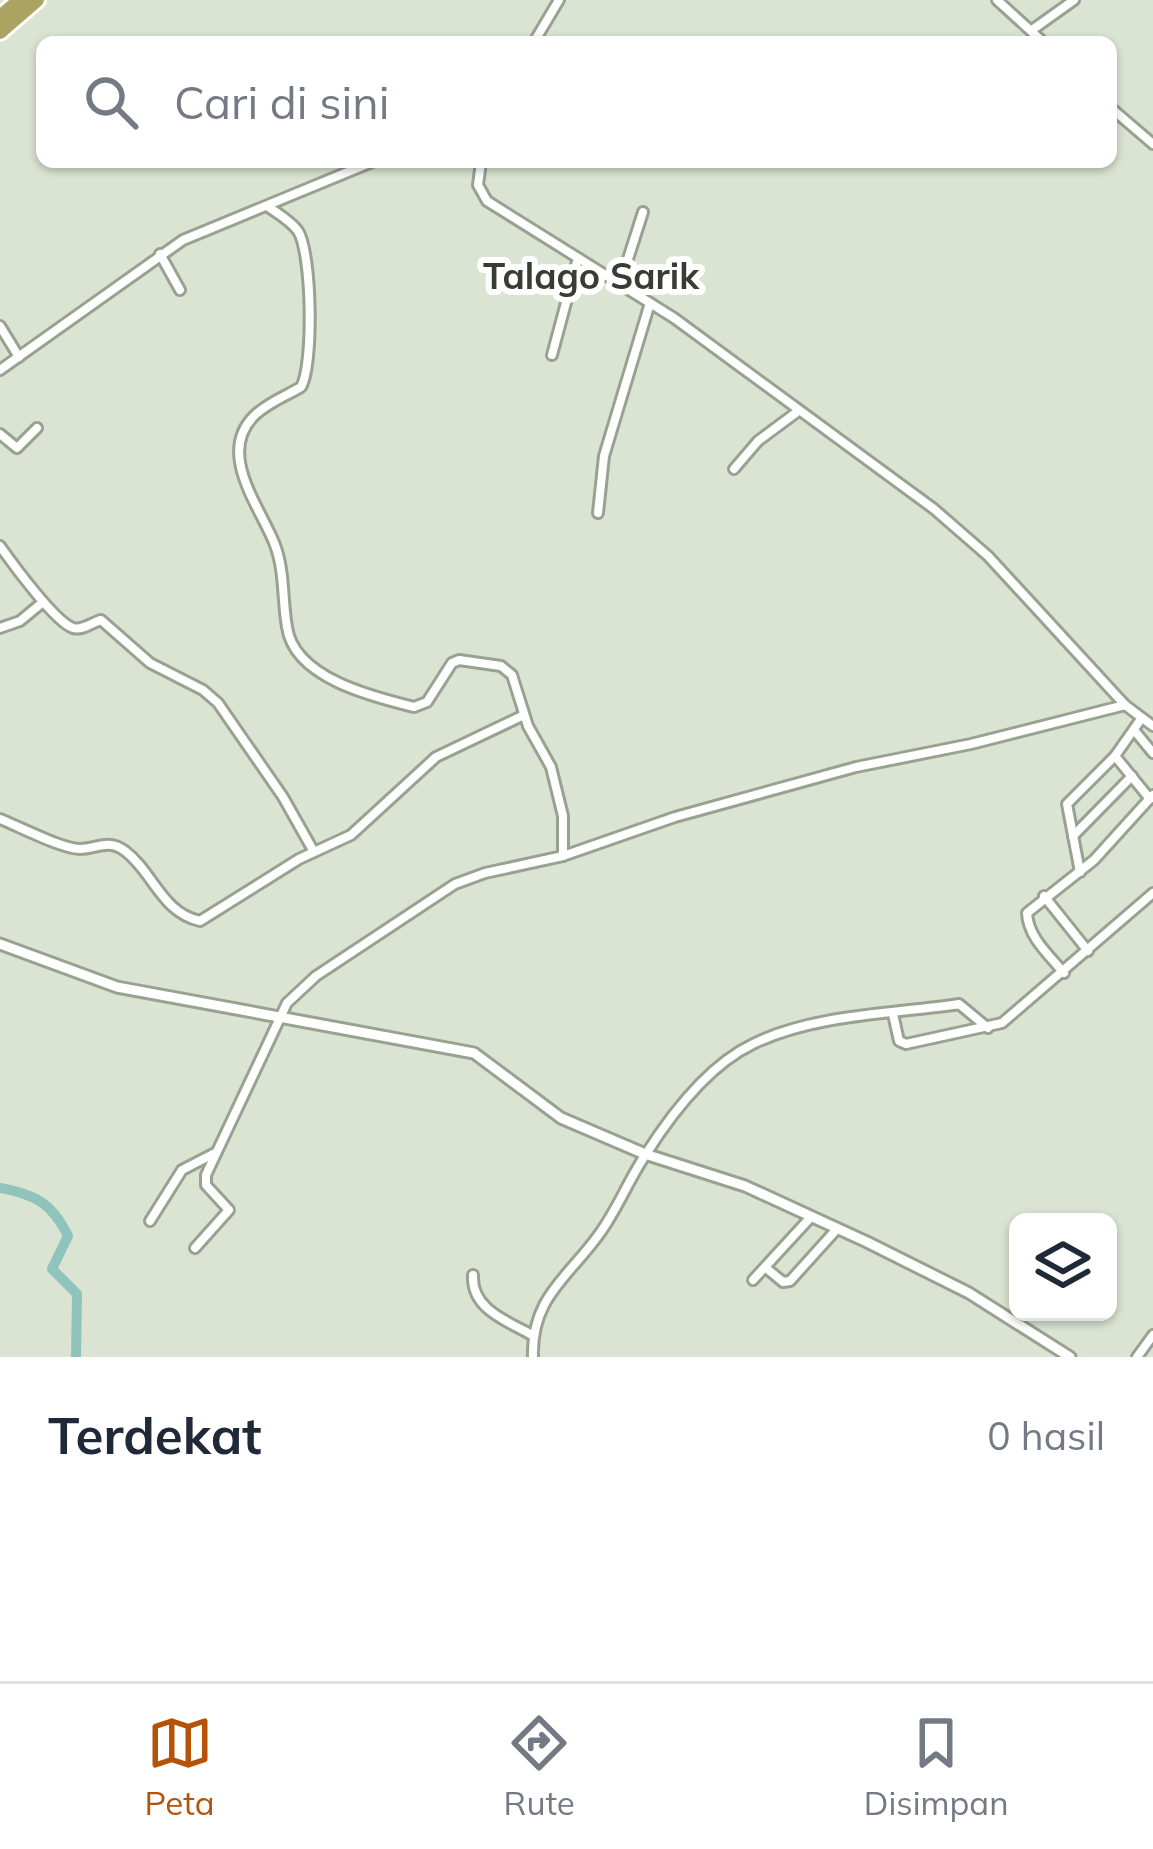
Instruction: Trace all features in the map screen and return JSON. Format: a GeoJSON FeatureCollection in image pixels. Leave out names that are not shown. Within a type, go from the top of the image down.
{"type":"FeatureCollection","features":[{"type":"Feature","properties":{"kind":"highway"},"geometry":{"type":"LineString","coordinates":[[0,17],[20,0]]}},
{"type":"Feature","properties":{"kind":"highway"},"geometry":{"type":"LineString","coordinates":[[0,32],[37,0]]}},
{"type":"Feature","properties":{"kind":"street"},"geometry":{"type":"LineString","coordinates":[[538,36],[559,0]]}},
{"type":"Feature","properties":{"kind":"street"},"geometry":{"type":"LineString","coordinates":[[997,0],[1038,36]]}},
{"type":"Feature","properties":{"kind":"street"},"geometry":{"type":"LineString","coordinates":[[1032,30],[1074,0]]}},
{"type":"Feature","properties":{"kind":"street"},"geometry":{"type":"LineString","coordinates":[[1117,113],[1153,144]]}},
{"type":"Feature","properties":{"kind":"street"},"geometry":{"type":"LineString","coordinates":[[0,370],[160,254],[222,222],[359,168]]}},
{"type":"Feature","properties":{"kind":"street"},"geometry":{"type":"LineString","coordinates":[[481,168],[481,195],[510,218],[650,303],[925,502],[988,556],[1125,705],[1153,726]]}},
{"type":"Feature","properties":{"kind":"street"},"geometry":{"type":"LineString","coordinates":[[267,206],[294,227],[304,250],[308,364],[301,387],[254,416],[241,455],[245,490],[279,560],[289,636],[329,680],[414,707],[428,702],[452,663],[501,666],[512,675],[524,715],[551,767],[563,816],[563,856]]}},
{"type":"Feature","properties":{"kind":"street"},"geometry":{"type":"LineString","coordinates":[[620,284],[643,212]]}},
{"type":"Feature","properties":{"kind":"street"},"geometry":{"type":"LineString","coordinates":[[160,254],[180,290]]}},
{"type":"Feature","properties":{"kind":"street"},"geometry":{"type":"LineString","coordinates":[[552,355],[578,258]]}},
{"type":"Feature","properties":{"kind":"street"},"geometry":{"type":"LineString","coordinates":[[598,513],[604,456],[650,303]]}},
{"type":"Feature","properties":{"kind":"street"},"geometry":{"type":"LineString","coordinates":[[0,326],[19,357]]}},
{"type":"Feature","properties":{"kind":"street"},"geometry":{"type":"LineString","coordinates":[[734,469],[758,441],[797,412]]}},
{"type":"Feature","properties":{"kind":"street"},"geometry":{"type":"LineString","coordinates":[[0,434],[17,448],[37,428]]}},
{"type":"Feature","properties":{"kind":"street"},"geometry":{"type":"LineString","coordinates":[[0,546],[44,602],[74,629],[103,621],[150,663],[210,695],[283,797],[314,852]]}},
{"type":"Feature","properties":{"kind":"street"},"geometry":{"type":"LineString","coordinates":[[0,628],[20,621],[44,602]]}},
{"type":"Feature","properties":{"kind":"street"},"geometry":{"type":"LineString","coordinates":[[195,1248],[229,1210],[205,1181],[287,1003],[316,976],[434,895],[484,872],[563,856],[675,817],[856,767],[1125,705]]}},
{"type":"Feature","properties":{"kind":"street"},"geometry":{"type":"LineString","coordinates":[[0,819],[76,848],[105,844],[123,849],[169,904],[200,921],[356,831],[426,763],[524,715]]}},
{"type":"Feature","properties":{"kind":"street"},"geometry":{"type":"LineString","coordinates":[[1080,872],[1067,804],[1115,756],[1141,719]]}},
{"type":"Feature","properties":{"kind":"street"},"geometry":{"type":"LineString","coordinates":[[1134,730],[1153,753]]}},
{"type":"Feature","properties":{"kind":"street"},"geometry":{"type":"LineString","coordinates":[[1064,973],[1037,941],[1027,913],[1080,872],[1151,797],[1115,756]]}},
{"type":"Feature","properties":{"kind":"street"},"geometry":{"type":"LineString","coordinates":[[1072,838],[1132,776]]}},
{"type":"Feature","properties":{"kind":"street"},"geometry":{"type":"LineString","coordinates":[[893,1014],[902,1043],[1002,1023],[1153,893]]}},
{"type":"Feature","properties":{"kind":"street"},"geometry":{"type":"LineString","coordinates":[[1044,896],[1088,951]]}},
{"type":"Feature","properties":{"kind":"street"},"geometry":{"type":"LineString","coordinates":[[0,944],[117,987],[464,1049],[562,1118],[645,1154],[745,1186],[969,1292],[1069,1357]]}},
{"type":"Feature","properties":{"kind":"street"},"geometry":{"type":"LineString","coordinates":[[533,1357],[532,1335],[546,1299],[603,1230],[645,1154],[726,1060],[755,1042],[804,1027],[959,1004],[988,1028]]}},
{"type":"Feature","properties":{"kind":"street"},"geometry":{"type":"LineString","coordinates":[[150,1221],[182,1170],[217,1153]]}},
{"type":"Feature","properties":{"kind":"street"},"geometry":{"type":"LineString","coordinates":[[754,1280],[810,1218]]}},
{"type":"Feature","properties":{"kind":"street"},"geometry":{"type":"LineString","coordinates":[[766,1268],[783,1282],[790,1281],[836,1230]]}},
{"type":"Feature","properties":{"kind":"street"},"geometry":{"type":"LineString","coordinates":[[473,1275],[478,1299],[496,1316],[532,1335]]}},
{"type":"Feature","properties":{"kind":"street"},"geometry":{"type":"LineString","coordinates":[[1137,1357],[1153,1335]]}},
{"type":"Feature","properties":{"kind":"waterway"},"geometry":{"type":"LineString","coordinates":[[0,1188],[42,1202],[68,1236],[52,1269],[77,1294],[76,1357]]}},
{"type":"Feature","properties":{"kind":"district","name":"Talago Sarik"},"geometry":{"type":"Point","coordinates":[591,275]}}]}
